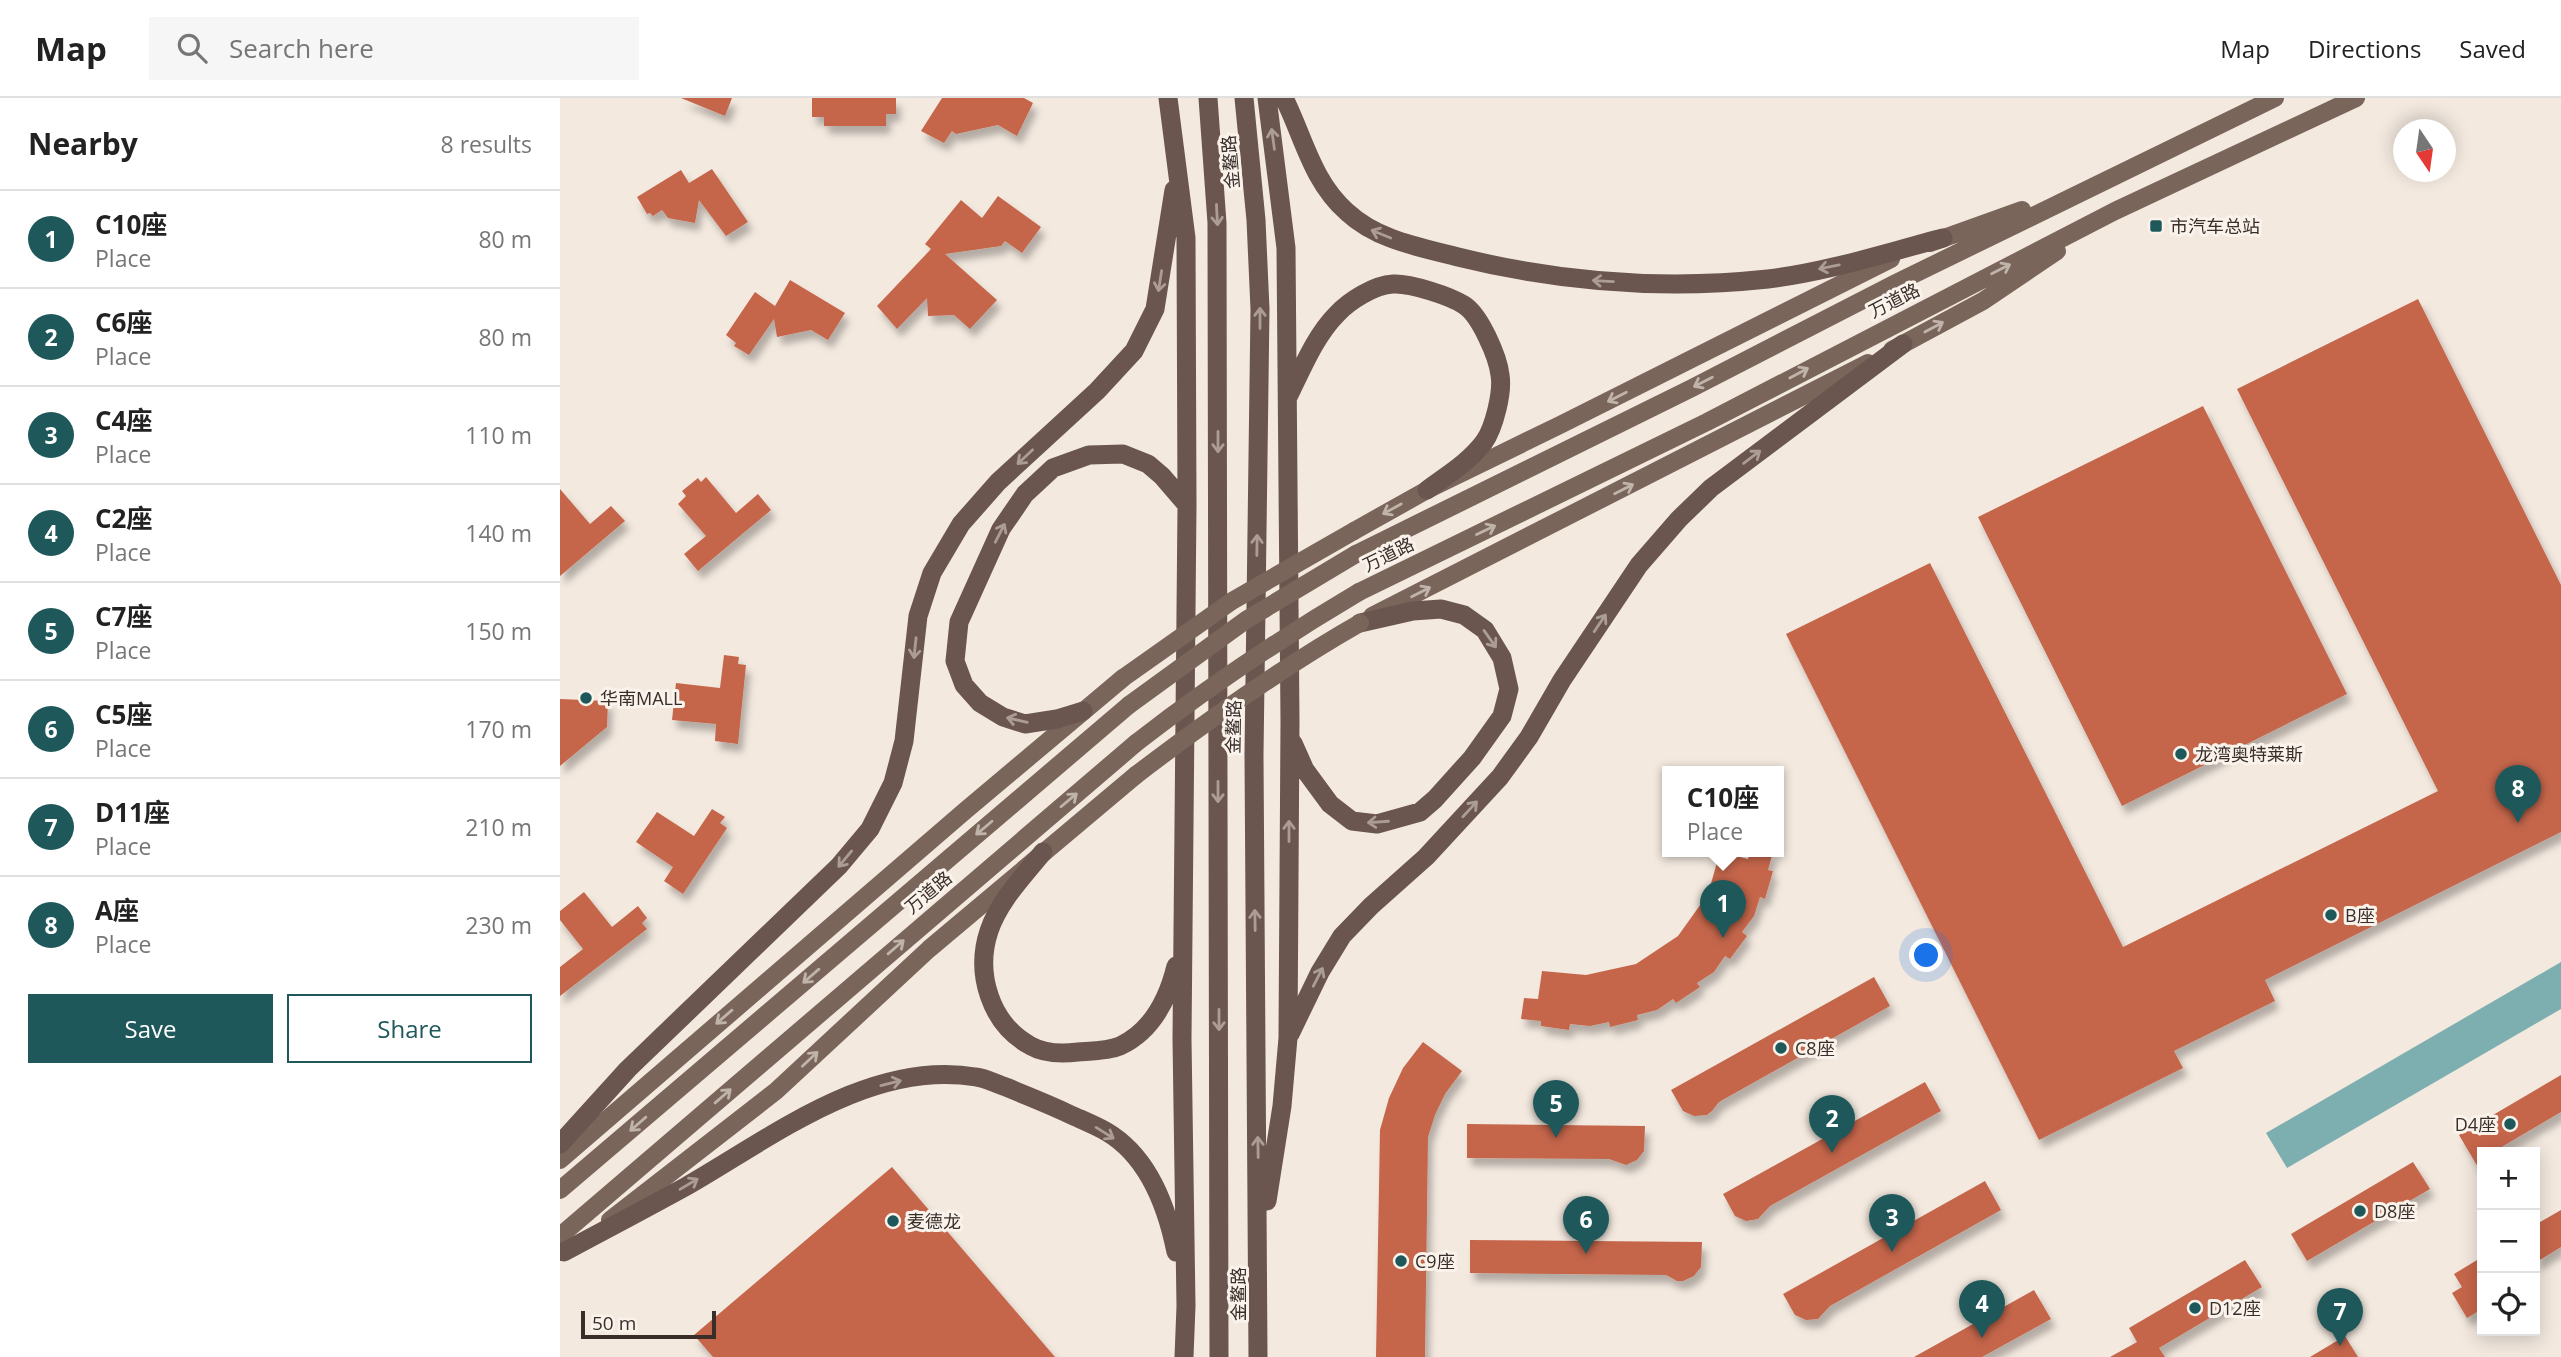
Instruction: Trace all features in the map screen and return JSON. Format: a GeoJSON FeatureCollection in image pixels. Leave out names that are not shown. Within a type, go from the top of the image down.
{"type":"FeatureCollection","features":[{"type":"Feature","properties":{"kind":"highway"},"geometry":{"type":"LineString","coordinates":[[1168,98],[1186,238],[1187,505],[1182,1039],[1186,1306],[1184,1357]]}},
{"type":"Feature","properties":{"kind":"highway","name":"金鳌路"},"geometry":{"type":"LineString","coordinates":[[1208,98],[1217,236],[1219,1357]]}},
{"type":"Feature","properties":{"kind":"highway","name":"金鳌路"},"geometry":{"type":"LineString","coordinates":[[1244,98],[1256,219],[1260,309],[1254,755],[1258,1357]]}},
{"type":"Feature","properties":{"kind":"highway"},"geometry":{"type":"LineString","coordinates":[[1259,1240],[1282,1106],[1288,1038],[1290,721],[1286,248],[1267,98]]}},
{"type":"Feature","properties":{"kind":"highway"},"geometry":{"type":"LineString","coordinates":[[1284,98],[1326,192],[1348,214],[1375,233],[1475,261],[1563,278],[1705,284],[1770,278],[1845,264],[1942,238]]}},
{"type":"Feature","properties":{"kind":"highway"},"geometry":{"type":"LineString","coordinates":[[560,1144],[628,1069],[839,866],[870,829],[893,783],[904,741],[918,617],[932,573],[961,524],[998,482],[1097,391],[1133,351],[1155,309],[1178,165]]}},
{"type":"Feature","properties":{"kind":"highway"},"geometry":{"type":"LineString","coordinates":[[1286,401],[1320,335],[1337,313],[1369,291],[1392,284],[1439,295],[1465,306],[1480,323],[1501,376],[1496,414],[1485,441],[1464,464],[1427,490]]}},
{"type":"Feature","properties":{"kind":"highway"},"geometry":{"type":"LineString","coordinates":[[1288,1038],[1320,972],[1342,936],[1426,857],[1500,777],[1529,737],[1562,680],[1639,565],[1679,519],[1711,488],[1903,344]]}},
{"type":"Feature","properties":{"kind":"highway"},"geometry":{"type":"LineString","coordinates":[[1083,711],[1057,719],[1025,723],[1003,717],[980,704],[964,685],[955,661],[959,622],[1001,529],[1025,494],[1053,468],[1089,455],[1123,454],[1148,464],[1187,505]]}},
{"type":"Feature","properties":{"kind":"highway"},"geometry":{"type":"LineString","coordinates":[[1290,721],[1295,750],[1305,770],[1330,804],[1352,821],[1377,824],[1420,812],[1472,758],[1502,716],[1508,689],[1503,658],[1485,630],[1464,615],[1441,609],[1413,611],[1360,622]]}},
{"type":"Feature","properties":{"kind":"highway"},"geometry":{"type":"LineString","coordinates":[[1043,852],[996,914],[988,933],[983,960],[985,985],[994,1009],[1012,1032],[1032,1046],[1058,1054],[1093,1051],[1119,1046],[1147,1027],[1170,991],[1184,928]]}},
{"type":"Feature","properties":{"kind":"highway"},"geometry":{"type":"LineString","coordinates":[[561,1248],[687,1186],[819,1107],[897,1081],[937,1074],[977,1077],[1047,1103],[1109,1133],[1143,1164],[1158,1193],[1171,1228],[1186,1306]]}},
{"type":"Feature","properties":{"kind":"main road","name":"万道路"},"geometry":{"type":"LineString","coordinates":[[560,1191],[1129,705],[1246,620],[1356,554],[2275,98]]}},
{"type":"Feature","properties":{"kind":"main road","name":"万道路"},"geometry":{"type":"LineString","coordinates":[[561,1248],[1136,743],[1188,703],[1277,642],[1359,592],[1707,422],[2115,211],[2356,98]]}},
{"type":"Feature","properties":{"kind":"main road"},"geometry":{"type":"LineString","coordinates":[[560,1160],[1083,711],[1156,652],[1232,601],[1427,490],[1875,266],[1942,238],[2093,186]]}},
{"type":"Feature","properties":{"kind":"main road"},"geometry":{"type":"LineString","coordinates":[[561,1248],[625,1210],[776,1091],[929,949],[1136,775],[1198,727],[1308,652],[1360,622],[1562,521],[1983,302],[2115,211]]}},
{"type":"Feature","properties":{"kind":"water"},"geometry":{"type":"Polygon","coordinates":[[[2561,962],[2561,1009],[2287,1168],[2266,1133],[2561,962]]]}},
{"type":"Feature","properties":{"kind":"building"},"geometry":{"type":"Polygon","coordinates":[[[681,98],[732,98],[725,116],[681,98]]]}},
{"type":"Feature","properties":{"kind":"building"},"geometry":{"type":"Polygon","coordinates":[[[812,98],[896,98],[896,114],[886,114],[886,126],[824,126],[824,117],[812,117],[812,98]]]}},
{"type":"Feature","properties":{"kind":"building"},"geometry":{"type":"Polygon","coordinates":[[[942,98],[1024,98],[1033,103],[1017,136],[998,125],[956,134],[952,131],[944,143],[921,131],[942,98]]]}},
{"type":"Feature","properties":{"kind":"building"},"geometry":{"type":"Polygon","coordinates":[[[712,169],[748,222],[726,236],[699,200],[695,223],[668,218],[662,210],[653,216],[647,214],[637,197],[681,170],[689,183],[712,169]]]}},
{"type":"Feature","properties":{"kind":"building"},"geometry":{"type":"Polygon","coordinates":[[[998,196],[1041,227],[1022,253],[1005,241],[1001,246],[945,254],[997,300],[970,329],[954,315],[928,316],[927,298],[897,329],[877,306],[931,249],[925,244],[961,200],[982,218],[998,196]]]}},
{"type":"Feature","properties":{"kind":"building"},"geometry":{"type":"Polygon","coordinates":[[[790,280],[845,313],[828,340],[811,330],[777,337],[774,319],[749,355],[734,346],[736,343],[726,335],[755,292],[775,306],[790,280]]]}},
{"type":"Feature","properties":{"kind":"building"},"geometry":{"type":"Polygon","coordinates":[[[2418,299],[2561,585],[2561,832],[2265,980],[2275,1001],[2174,1051],[2183,1068],[2039,1140],[1786,634],[1930,563],[2123,947],[2438,791],[2237,389],[2418,299]]]}},
{"type":"Feature","properties":{"kind":"building"},"geometry":{"type":"Polygon","coordinates":[[[2203,406],[2347,694],[2122,806],[1978,517],[2203,406]]]}},
{"type":"Feature","properties":{"kind":"building"},"geometry":{"type":"Polygon","coordinates":[[[706,477],[736,513],[758,494],[771,510],[698,571],[684,554],[706,536],[678,504],[686,496],[682,491],[698,478],[701,482],[706,477]]]}},
{"type":"Feature","properties":{"kind":"building"},"geometry":{"type":"Polygon","coordinates":[[[560,489],[590,524],[611,506],[625,521],[560,576],[560,489]]]}},
{"type":"Feature","properties":{"kind":"building"},"geometry":{"type":"Polygon","coordinates":[[[724,655],[739,657],[738,664],[746,665],[738,744],[715,741],[716,724],[672,720],[676,683],[720,688],[724,655]]]}},
{"type":"Feature","properties":{"kind":"building"},"geometry":{"type":"Polygon","coordinates":[[[560,699],[608,701],[607,727],[560,766],[560,699]]]}},
{"type":"Feature","properties":{"kind":"building"},"geometry":{"type":"Polygon","coordinates":[[[712,809],[725,817],[720,823],[727,828],[683,894],[664,881],[673,867],[636,842],[657,812],[694,836],[712,809]]]}},
{"type":"Feature","properties":{"kind":"building"},"geometry":{"type":"Polygon","coordinates":[[[1719,857],[1772,857],[1768,870],[1773,871],[1765,899],[1760,897],[1754,916],[1742,932],[1747,936],[1730,959],[1725,956],[1714,972],[1697,983],[1700,987],[1676,1003],[1673,999],[1657,1010],[1637,1015],[1638,1020],[1610,1027],[1609,1022],[1590,1026],[1570,1024],[1569,1030],[1541,1026],[1541,1021],[1521,1019],[1524,998],[1538,999],[1542,971],[1586,975],[1636,964],[1678,936],[1708,894],[1719,857]]]}},
{"type":"Feature","properties":{"kind":"building"},"geometry":{"type":"Polygon","coordinates":[[[584,892],[612,927],[638,906],[647,918],[642,923],[647,929],[560,996],[560,967],[583,949],[560,920],[560,911],[584,892]]]}},
{"type":"Feature","properties":{"kind":"building","name":"C8座"},"geometry":{"type":"Polygon","coordinates":[[[1874,977],[1890,1006],[1719,1102],[1707,1115],[1694,1116],[1683,1111],[1671,1090],[1874,977]]]}},
{"type":"Feature","properties":{"kind":"building","name":"C9座"},"geometry":{"type":"Polygon","coordinates":[[[1423,1042],[1462,1071],[1445,1094],[1428,1137],[1425,1357],[1376,1357],[1380,1130],[1389,1098],[1403,1068],[1423,1042]]]}},
{"type":"Feature","properties":{"kind":"building","name":"D4座"},"geometry":{"type":"Polygon","coordinates":[[[2561,1075],[2561,1112],[2502,1147],[2477,1147],[2477,1166],[2459,1135],[2561,1075]]]}},
{"type":"Feature","properties":{"kind":"building"},"geometry":{"type":"Polygon","coordinates":[[[1925,1082],[1941,1111],[1770,1206],[1758,1219],[1746,1221],[1735,1216],[1723,1194],[1925,1082]]]}},
{"type":"Feature","properties":{"kind":"building"},"geometry":{"type":"Polygon","coordinates":[[[1467,1124],[1645,1126],[1644,1151],[1637,1160],[1626,1165],[1609,1159],[1467,1158],[1467,1124]]]}},
{"type":"Feature","properties":{"kind":"building","name":"D8座"},"geometry":{"type":"Polygon","coordinates":[[[2413,1162],[2430,1189],[2307,1261],[2291,1234],[2413,1162]]]}},
{"type":"Feature","properties":{"kind":"building"},"geometry":{"type":"Polygon","coordinates":[[[892,1167],[1055,1357],[713,1357],[694,1335],[892,1167]]]}},
{"type":"Feature","properties":{"kind":"building"},"geometry":{"type":"Polygon","coordinates":[[[1985,1181],[2001,1210],[1830,1306],[1818,1319],[1806,1320],[1795,1315],[1783,1294],[1985,1181]]]}},
{"type":"Feature","properties":{"kind":"building"},"geometry":{"type":"Polygon","coordinates":[[[2561,1210],[2561,1247],[2540,1260],[2540,1222],[2561,1210]]]}},
{"type":"Feature","properties":{"kind":"building"},"geometry":{"type":"Polygon","coordinates":[[[1470,1240],[1702,1242],[1701,1267],[1694,1276],[1683,1281],[1666,1275],[1470,1273],[1470,1240]]]}},
{"type":"Feature","properties":{"kind":"building","name":"D12座"},"geometry":{"type":"Polygon","coordinates":[[[2245,1260],[2262,1287],[2159,1348],[2165,1357],[2110,1357],[2137,1342],[2129,1328],[2245,1260]]]}},
{"type":"Feature","properties":{"kind":"building"},"geometry":{"type":"Polygon","coordinates":[[[2477,1260],[2477,1312],[2467,1318],[2452,1293],[2462,1287],[2454,1274],[2477,1260]]]}},
{"type":"Feature","properties":{"kind":"building"},"geometry":{"type":"Polygon","coordinates":[[[2034,1290],[2051,1319],[1982,1357],[1914,1357],[2034,1290]]]}},
{"type":"Feature","properties":{"kind":"building"},"geometry":{"type":"Polygon","coordinates":[[[2345,1336],[2358,1357],[2310,1357],[2345,1336]]]}},
{"type":"Feature","properties":{"kind":"place","name":"市汽车总站"},"geometry":{"type":"Point","coordinates":[2156,226]}},
{"type":"Feature","properties":{"kind":"place","name":"华南MALL"},"geometry":{"type":"Point","coordinates":[586,698]}},
{"type":"Feature","properties":{"kind":"place","name":"龙湾奥特莱斯"},"geometry":{"type":"Point","coordinates":[2181,754]}},
{"type":"Feature","properties":{"kind":"place","name":"A座"},"geometry":{"type":"Point","coordinates":[2518,823]}},
{"type":"Feature","properties":{"kind":"place","name":"B座"},"geometry":{"type":"Point","coordinates":[2331,915]}},
{"type":"Feature","properties":{"kind":"place","name":"C10座"},"geometry":{"type":"Point","coordinates":[1723,938]}},
{"type":"Feature","properties":{"kind":"place","name":"C8座"},"geometry":{"type":"Point","coordinates":[1781,1048]}},
{"type":"Feature","properties":{"kind":"place","name":"D4座"},"geometry":{"type":"Point","coordinates":[2510,1124]}},
{"type":"Feature","properties":{"kind":"place","name":"C7座"},"geometry":{"type":"Point","coordinates":[1556,1138]}},
{"type":"Feature","properties":{"kind":"place","name":"C6座"},"geometry":{"type":"Point","coordinates":[1832,1153]}},
{"type":"Feature","properties":{"kind":"place","name":"D8座"},"geometry":{"type":"Point","coordinates":[2360,1211]}},
{"type":"Feature","properties":{"kind":"place","name":"麦德龙"},"geometry":{"type":"Point","coordinates":[893,1221]}},
{"type":"Feature","properties":{"kind":"place","name":"C4座"},"geometry":{"type":"Point","coordinates":[1892,1252]}},
{"type":"Feature","properties":{"kind":"place","name":"C5座"},"geometry":{"type":"Point","coordinates":[1586,1254]}},
{"type":"Feature","properties":{"kind":"place","name":"C9座"},"geometry":{"type":"Point","coordinates":[1401,1261]}},
{"type":"Feature","properties":{"kind":"place","name":"D12座"},"geometry":{"type":"Point","coordinates":[2195,1308]}},
{"type":"Feature","properties":{"kind":"place","name":"C2座"},"geometry":{"type":"Point","coordinates":[1982,1338]}},
{"type":"Feature","properties":{"kind":"place","name":"D11座"},"geometry":{"type":"Point","coordinates":[2340,1346]}}]}
